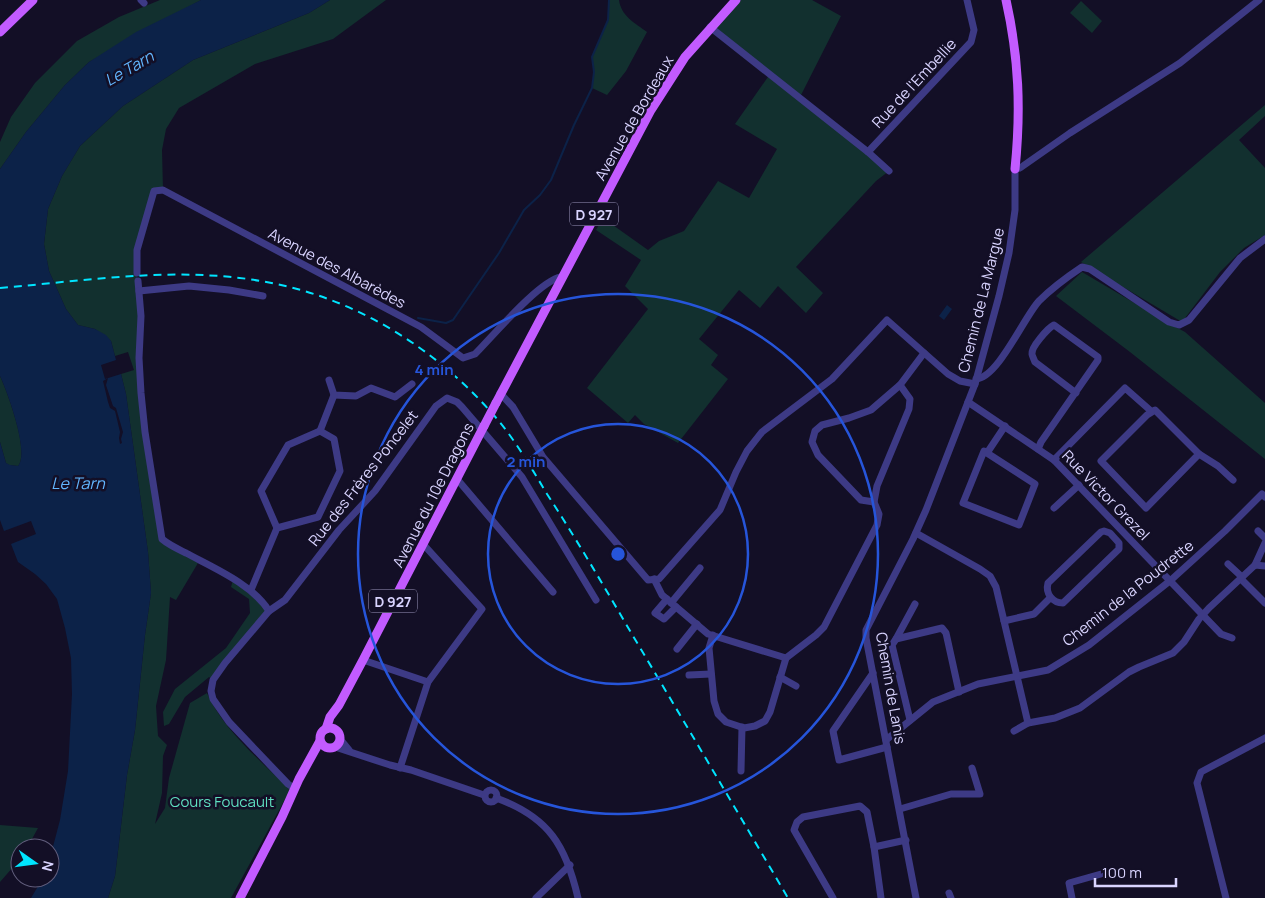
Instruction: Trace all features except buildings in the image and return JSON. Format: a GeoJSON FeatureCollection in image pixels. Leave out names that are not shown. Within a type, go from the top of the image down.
{"type":"FeatureCollection","features":[{"type":"Feature","properties":{"kind":"main road"},"geometry":{"type":"LineString","coordinates":[[0,32],[33,0]]}},
{"type":"Feature","properties":{"kind":"main road","name":"Avenue de Bordeaux"},"geometry":{"type":"LineString","coordinates":[[500,393],[651,110],[685,57],[736,0]]}},
{"type":"Feature","properties":{"kind":"main road"},"geometry":{"type":"LineString","coordinates":[[1006,0],[1017,58],[1019,90],[1019,122],[1015,168]]}},
{"type":"Feature","properties":{"kind":"main road","name":"Avenue du 10e Dragons"},"geometry":{"type":"LineString","coordinates":[[326,729],[330,717],[364,660],[500,393]]}},
{"type":"Feature","properties":{"kind":"main road"},"geometry":{"type":"LineString","coordinates":[[295,789],[315,758],[334,745],[339,733],[336,730],[333,714]]}},
{"type":"Feature","properties":{"kind":"main road"},"geometry":{"type":"LineString","coordinates":[[240,898],[282,817],[321,735],[326,729],[336,730]]}},
{"type":"Feature","properties":{"kind":"main road"},"geometry":{"type":"LineString","coordinates":[[320,740],[322,745],[334,745]]}},
{"type":"Feature","properties":{"kind":"street","name":"Rue de l'Embellie"},"geometry":{"type":"LineString","coordinates":[[868,152],[971,42],[974,30],[968,0]]}},
{"type":"Feature","properties":{"kind":"street"},"geometry":{"type":"LineString","coordinates":[[1015,168],[1020,168],[1070,133],[1162,76],[1259,0]]}},
{"type":"Feature","properties":{"kind":"street"},"geometry":{"type":"LineString","coordinates":[[710,28],[868,152],[889,171]]}},
{"type":"Feature","properties":{"kind":"street","name":"Chemin de La Margue"},"geometry":{"type":"LineString","coordinates":[[654,579],[659,579],[720,510],[747,451],[762,432],[832,379],[887,320],[956,379],[976,381],[999,296],[1010,243],[1015,210],[1015,168]]}},
{"type":"Feature","properties":{"kind":"street","name":"Avenue des Albarèdes"},"geometry":{"type":"LineString","coordinates":[[269,611],[251,590],[162,539],[145,432],[141,393],[139,358],[141,316],[137,277],[137,250],[154,191],[163,190],[421,327],[463,358],[475,354],[538,290],[551,280],[561,277]]}},
{"type":"Feature","properties":{"kind":"street"},"geometry":{"type":"LineString","coordinates":[[976,381],[984,376],[1002,357],[1032,310],[1040,301],[1082,267],[1090,269],[1169,322],[1179,325],[1189,320],[1240,258],[1265,239]]}},
{"type":"Feature","properties":{"kind":"street"},"geometry":{"type":"LineString","coordinates":[[138,290],[189,286],[264,296]]}},
{"type":"Feature","properties":{"kind":"street"},"geometry":{"type":"LineString","coordinates":[[1038,449],[1076,393],[1098,360],[1098,356],[1054,325],[1050,327],[1033,348],[1032,355],[1035,362],[1076,393]]}},
{"type":"Feature","properties":{"kind":"street"},"geometry":{"type":"LineString","coordinates":[[874,502],[861,500],[818,455],[812,442],[815,431],[822,425],[871,410],[900,385],[924,353]]}},
{"type":"Feature","properties":{"kind":"street"},"geometry":{"type":"LineString","coordinates":[[251,590],[277,528],[261,491],[288,445],[320,431],[334,395],[329,380]]}},
{"type":"Feature","properties":{"kind":"street","name":"Chemin de Lanis"},"geometry":{"type":"LineString","coordinates":[[916,898],[866,630],[916,533],[976,381]]}},
{"type":"Feature","properties":{"kind":"street"},"geometry":{"type":"LineString","coordinates":[[334,395],[356,396],[371,388],[395,397],[412,384]]}},
{"type":"Feature","properties":{"kind":"street"},"geometry":{"type":"LineString","coordinates":[[713,635],[709,648],[714,701],[718,714],[726,722],[742,727],[755,726],[765,721],[770,712],[786,658],[824,627],[877,525],[880,514],[874,502],[877,486],[909,409],[910,399],[900,385]]}},
{"type":"Feature","properties":{"kind":"street"},"geometry":{"type":"LineString","coordinates":[[1054,460],[1125,388],[1151,411],[1155,410],[1199,454],[1218,466],[1233,480]]}},
{"type":"Feature","properties":{"kind":"street"},"geometry":{"type":"LineString","coordinates":[[500,393],[513,407],[535,445],[552,469],[648,580],[654,579],[662,595],[708,634],[786,658]]}},
{"type":"Feature","properties":{"kind":"street","name":"Rue des Frères Poncelet"},"geometry":{"type":"LineString","coordinates":[[269,611],[285,600],[339,530],[375,490],[436,406],[447,398],[457,402],[483,428]]}},
{"type":"Feature","properties":{"kind":"street","name":"Rue Victor Grezel"},"geometry":{"type":"LineString","coordinates":[[968,402],[1054,460],[1221,634],[1232,638]]}},
{"type":"Feature","properties":{"kind":"street"},"geometry":{"type":"LineString","coordinates":[[1151,411],[1101,461],[1146,508],[1199,454]]}},
{"type":"Feature","properties":{"kind":"street"},"geometry":{"type":"LineString","coordinates":[[987,453],[1005,426]]}},
{"type":"Feature","properties":{"kind":"street"},"geometry":{"type":"LineString","coordinates":[[483,428],[522,477],[596,600]]}},
{"type":"Feature","properties":{"kind":"street"},"geometry":{"type":"LineString","coordinates":[[277,528],[318,518],[340,470],[334,439],[320,431]]}},
{"type":"Feature","properties":{"kind":"street"},"geometry":{"type":"LineString","coordinates":[[984,451],[987,453],[1036,484],[1019,525],[962,503],[984,451]]}},
{"type":"Feature","properties":{"kind":"street"},"geometry":{"type":"LineString","coordinates":[[457,479],[553,592]]}},
{"type":"Feature","properties":{"kind":"street"},"geometry":{"type":"LineString","coordinates":[[1054,508],[1079,485]]}},
{"type":"Feature","properties":{"kind":"street","name":"Chemin de la Poudrette"},"geometry":{"type":"LineString","coordinates":[[886,743],[910,720],[933,702],[978,684],[1048,670],[1089,645],[1171,580],[1262,494],[1265,497]]}},
{"type":"Feature","properties":{"kind":"street"},"geometry":{"type":"LineString","coordinates":[[1113,536],[1120,529]]}},
{"type":"Feature","properties":{"kind":"street"},"geometry":{"type":"LineString","coordinates":[[1258,531],[1265,538]]}},
{"type":"Feature","properties":{"kind":"street"},"geometry":{"type":"LineString","coordinates":[[1101,532],[1108,532],[1120,542],[1119,549],[1063,604],[1059,604],[1050,598],[1046,588],[1048,583],[1101,532]]}},
{"type":"Feature","properties":{"kind":"street"},"geometry":{"type":"LineString","coordinates":[[916,533],[990,576],[996,587],[1028,722]]}},
{"type":"Feature","properties":{"kind":"street"},"geometry":{"type":"LineString","coordinates":[[1014,732],[1028,722],[1055,718],[1080,708],[1129,672],[1170,655],[1177,650],[1203,615],[1255,565],[1265,543]]}},
{"type":"Feature","properties":{"kind":"street"},"geometry":{"type":"LineString","coordinates":[[400,768],[428,682],[482,609],[423,544]]}},
{"type":"Feature","properties":{"kind":"street"},"geometry":{"type":"LineString","coordinates":[[1228,564],[1265,603]]}},
{"type":"Feature","properties":{"kind":"street"},"geometry":{"type":"LineString","coordinates":[[1255,565],[1265,566]]}},
{"type":"Feature","properties":{"kind":"street"},"geometry":{"type":"LineString","coordinates":[[671,603],[700,568]]}},
{"type":"Feature","properties":{"kind":"street"},"geometry":{"type":"LineString","coordinates":[[1004,621],[1034,614],[1050,598]]}},
{"type":"Feature","properties":{"kind":"street"},"geometry":{"type":"LineString","coordinates":[[910,720],[892,645],[915,604]]}},
{"type":"Feature","properties":{"kind":"street"},"geometry":{"type":"LineString","coordinates":[[269,611],[213,680],[211,691],[213,700],[236,730],[295,789]]}},
{"type":"Feature","properties":{"kind":"street"},"geometry":{"type":"LineString","coordinates":[[677,649],[697,624]]}},
{"type":"Feature","properties":{"kind":"street"},"geometry":{"type":"LineString","coordinates":[[896,639],[942,628],[946,633],[959,692]]}},
{"type":"Feature","properties":{"kind":"street"},"geometry":{"type":"LineString","coordinates":[[364,660],[428,682]]}},
{"type":"Feature","properties":{"kind":"street"},"geometry":{"type":"LineString","coordinates":[[873,673],[832,731],[839,760],[886,743]]}},
{"type":"Feature","properties":{"kind":"street"},"geometry":{"type":"LineString","coordinates":[[688,675],[712,674]]}},
{"type":"Feature","properties":{"kind":"street"},"geometry":{"type":"LineString","coordinates":[[780,677],[796,686]]}},
{"type":"Feature","properties":{"kind":"street"},"geometry":{"type":"LineString","coordinates":[[741,771],[742,727]]}},
{"type":"Feature","properties":{"kind":"street"},"geometry":{"type":"LineString","coordinates":[[1226,898],[1197,783],[1202,772],[1265,738]]}},
{"type":"Feature","properties":{"kind":"street"},"geometry":{"type":"LineString","coordinates":[[334,745],[484,795],[485,799],[489,802],[494,802],[496,798],[517,806],[534,817],[561,847],[570,865],[578,898]]}},
{"type":"Feature","properties":{"kind":"street"},"geometry":{"type":"LineString","coordinates":[[900,809],[951,794],[980,794],[972,768]]}},
{"type":"Feature","properties":{"kind":"street"},"geometry":{"type":"LineString","coordinates":[[832,898],[794,830],[797,822],[802,817],[860,806],[867,812],[881,898]]}},
{"type":"Feature","properties":{"kind":"street"},"geometry":{"type":"LineString","coordinates":[[874,847],[906,840]]}},
{"type":"Feature","properties":{"kind":"street"},"geometry":{"type":"LineString","coordinates":[[536,898],[570,865]]}},
{"type":"Feature","properties":{"kind":"street"},"geometry":{"type":"LineString","coordinates":[[1072,898],[1069,883],[1101,874]]}},
{"type":"Feature","properties":{"kind":"green space"},"geometry":{"type":"Polygon","coordinates":[[[160,0],[201,0],[89,62],[65,85],[26,132],[0,169],[0,142],[11,117],[35,83],[77,41],[119,17],[160,0]]]}},
{"type":"Feature","properties":{"kind":"green space","name":"Cours Foucault"},"geometry":{"type":"Polygon","coordinates":[[[330,0],[386,0],[333,39],[255,64],[179,108],[166,129],[162,150],[163,190],[154,191],[136,268],[141,316],[139,358],[161,536],[198,563],[176,600],[170,597],[166,660],[156,706],[158,736],[167,745],[163,756],[162,793],[155,824],[165,808],[169,778],[190,703],[207,693],[214,707],[233,733],[290,790],[231,898],[108,898],[115,876],[151,593],[148,552],[126,394],[121,374],[134,370],[128,352],[115,356],[111,341],[95,329],[78,325],[66,309],[49,271],[44,244],[48,209],[62,176],[80,146],[123,106],[193,60],[309,13],[330,0]]]}},
{"type":"Feature","properties":{"kind":"green space"},"geometry":{"type":"Polygon","coordinates":[[[609,0],[619,0],[620,6],[626,15],[647,32],[626,71],[607,95],[592,88],[594,72],[592,57],[608,20],[609,0]]]}},
{"type":"Feature","properties":{"kind":"green space"},"geometry":{"type":"Polygon","coordinates":[[[736,0],[812,0],[841,16],[800,97],[889,171],[876,181],[796,267],[823,293],[806,313],[778,286],[760,308],[739,290],[699,339],[718,355],[711,365],[728,379],[678,443],[644,424],[635,415],[628,423],[587,388],[648,309],[625,286],[641,260],[596,230],[603,218],[648,250],[659,241],[684,231],[718,181],[749,198],[777,149],[735,124],[770,74],[710,27],[736,0]]]}},
{"type":"Feature","properties":{"kind":"green space"},"geometry":{"type":"Polygon","coordinates":[[[1081,1],[1102,21],[1092,33],[1070,13],[1081,1]]]}},
{"type":"Feature","properties":{"kind":"green space"},"geometry":{"type":"Polygon","coordinates":[[[1265,105],[1265,116],[1239,140],[1265,168],[1265,235],[1244,248],[1220,272],[1182,322],[1081,262],[1265,105]]]}},
{"type":"Feature","properties":{"kind":"green space"},"geometry":{"type":"Polygon","coordinates":[[[1082,272],[1185,332],[1265,403],[1265,459],[1056,296],[1082,272]]]}},
{"type":"Feature","properties":{"kind":"green space"},"geometry":{"type":"Polygon","coordinates":[[[0,376],[12,408],[19,436],[21,459],[18,466],[6,463],[0,442],[0,376]]]}},
{"type":"Feature","properties":{"kind":"green space"},"geometry":{"type":"Polygon","coordinates":[[[233,580],[269,611],[213,680],[209,677],[185,697],[169,724],[164,726],[163,712],[175,689],[226,648],[250,613],[249,599],[231,587],[233,580]]]}},
{"type":"Feature","properties":{"kind":"green space"},"geometry":{"type":"Polygon","coordinates":[[[0,825],[38,828],[32,838],[10,838],[10,870],[0,882],[0,825]]]}},
{"type":"Feature","properties":{"kind":"water","name":"Le Tarn"},"geometry":{"type":"Polygon","coordinates":[[[201,0],[330,0],[309,13],[193,60],[123,106],[80,146],[62,176],[48,209],[44,244],[49,271],[66,309],[78,325],[95,329],[106,335],[111,341],[116,360],[101,365],[105,379],[121,374],[126,394],[148,552],[151,593],[115,876],[108,898],[31,898],[37,888],[60,888],[60,838],[55,838],[68,771],[72,694],[71,658],[57,599],[46,584],[18,562],[11,544],[36,534],[31,521],[4,531],[0,520],[0,442],[6,463],[10,465],[18,466],[21,459],[21,449],[16,422],[0,376],[0,169],[26,132],[65,85],[89,62],[136,32],[201,0]]]}},
{"type":"Feature","properties":{"kind":"water"},"geometry":{"type":"Polygon","coordinates":[[[947,305],[952,309],[944,320],[939,316],[947,305]]]}},
{"type":"Feature","properties":{"kind":"pier"},"geometry":{"type":"Polygon","coordinates":[[[108,378],[106,385],[113,406],[116,408],[123,432],[122,443],[120,444],[120,432],[115,411],[110,408],[103,381],[108,378]]]}},
{"type":"Feature","properties":{"kind":"waterway"},"geometry":{"type":"LineString","coordinates":[[418,318],[446,323],[453,320],[499,253],[524,210],[540,195],[551,180],[592,88],[594,72],[592,57],[608,20],[609,0]]}},
{"type":"Feature","properties":{"kind":"railway"},"geometry":{"type":"LineString","coordinates":[[0,288],[141,276],[211,275],[246,279],[281,285],[343,305],[372,319],[427,353],[476,396],[498,420],[518,447],[591,564],[788,898]]}}]}
